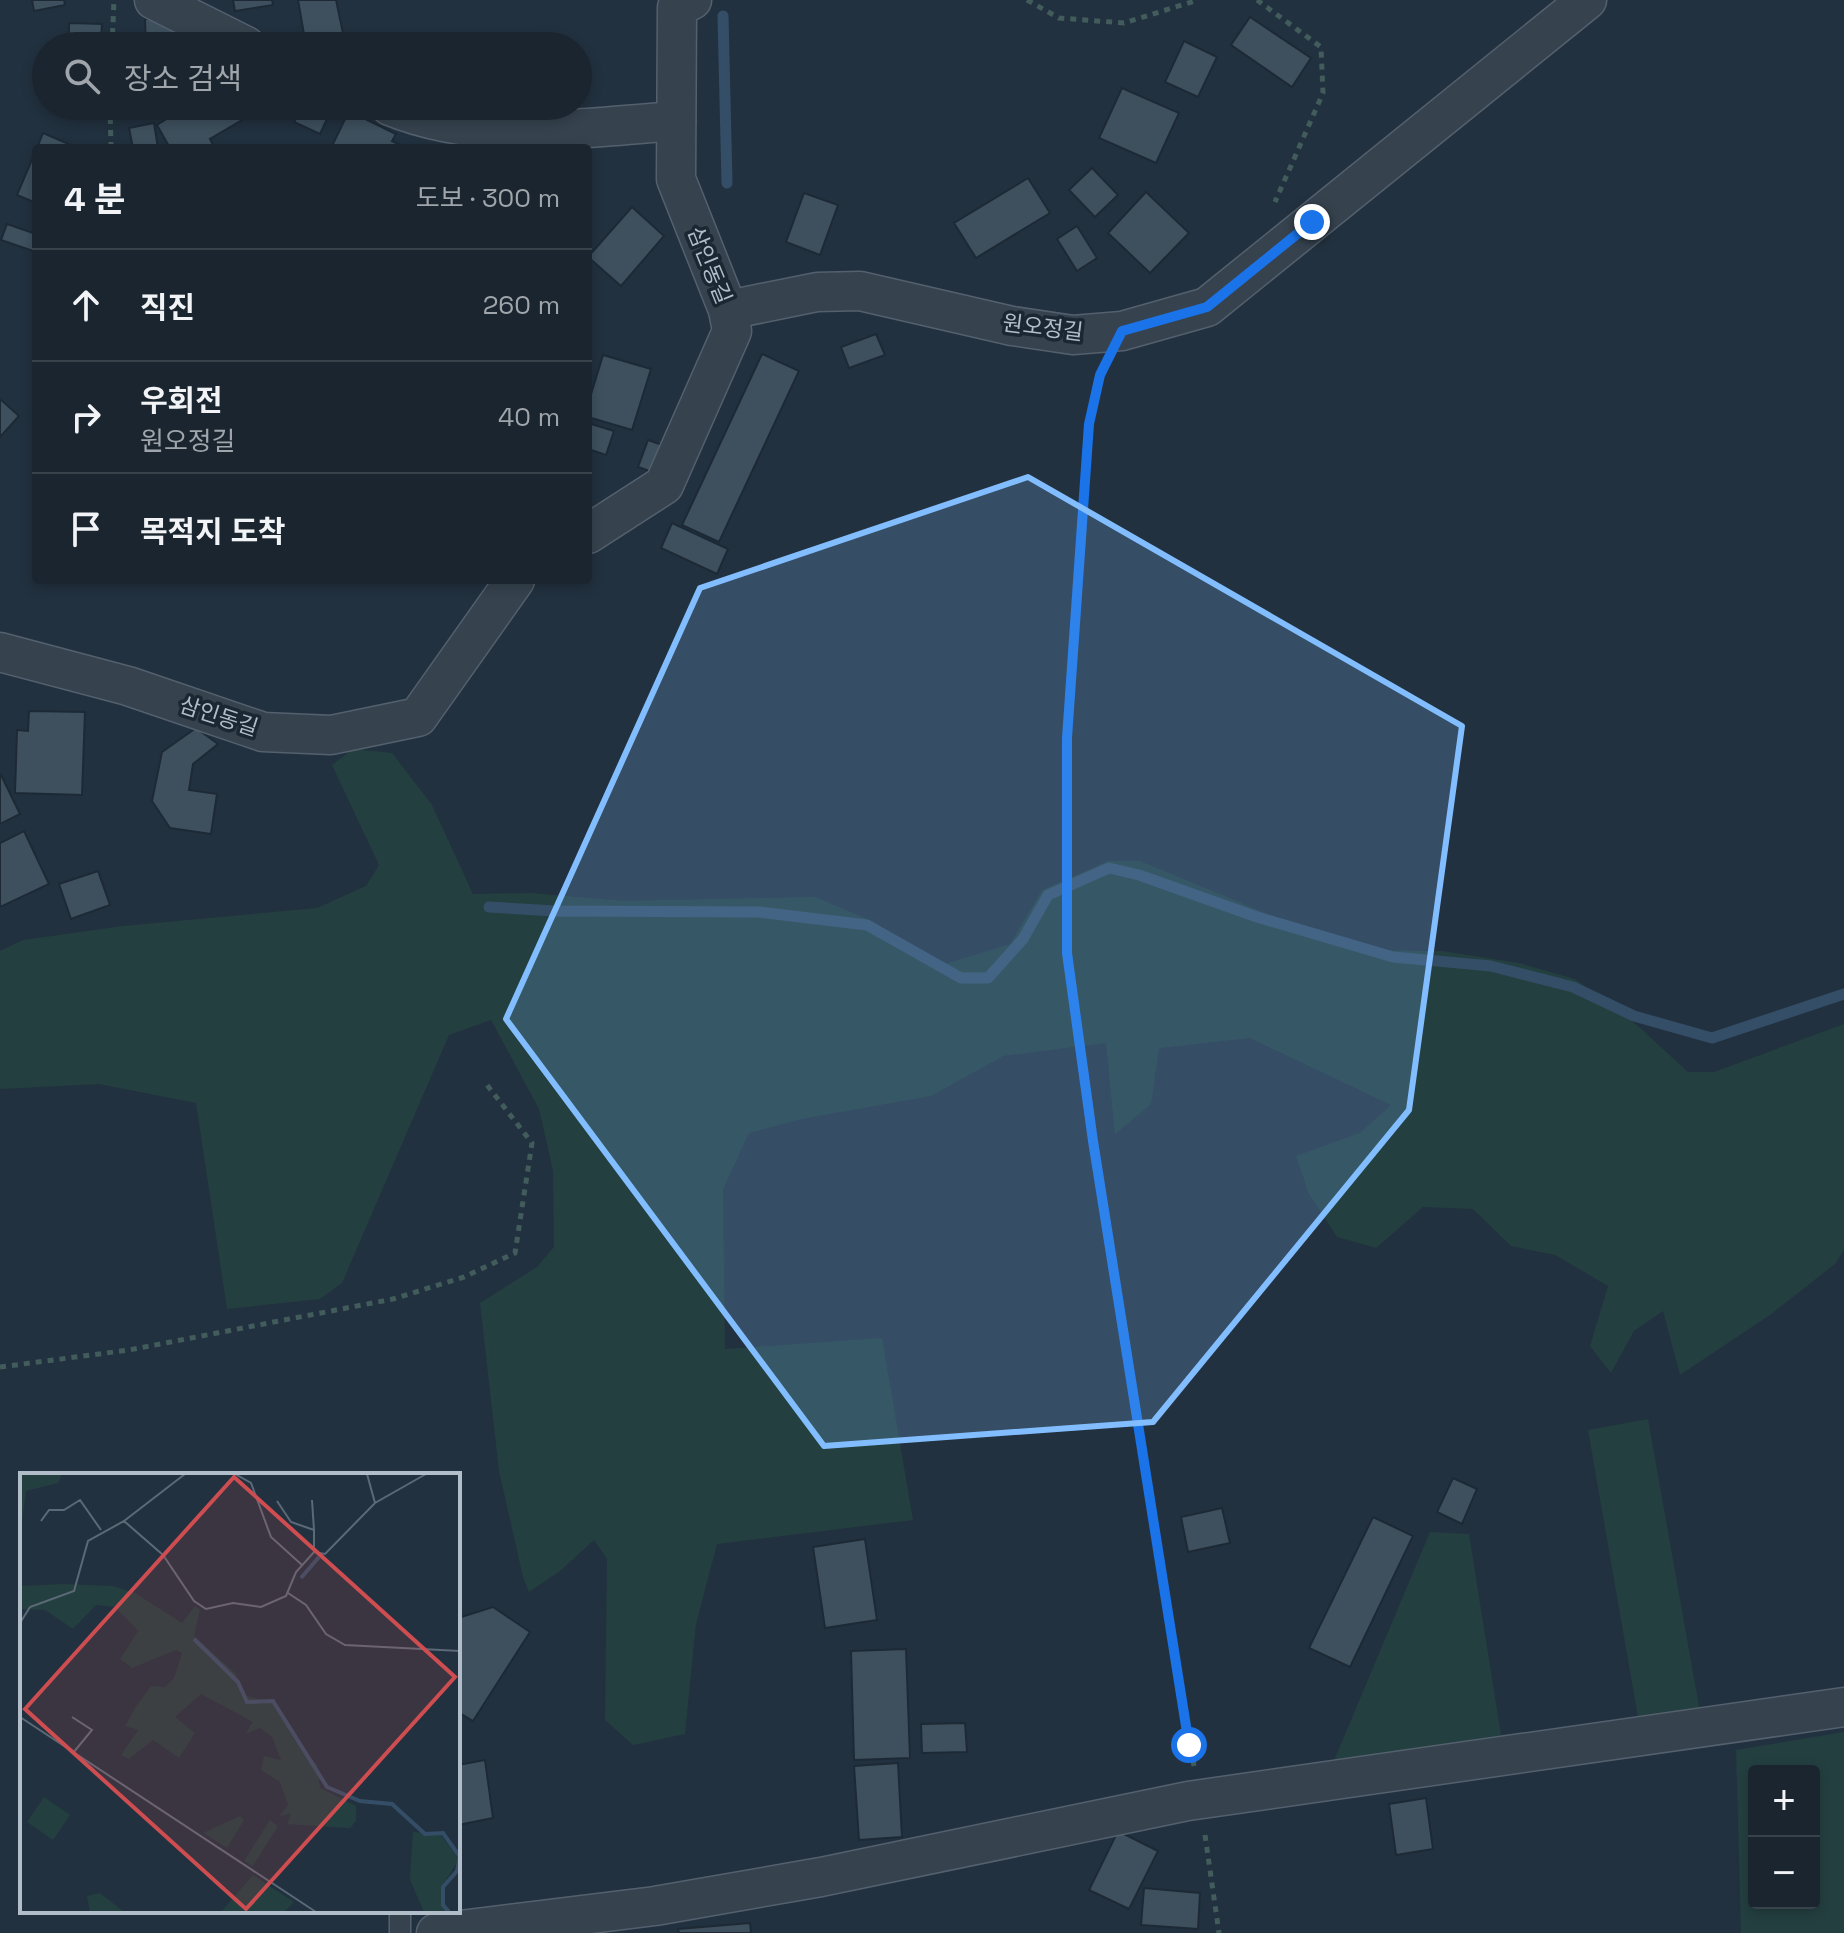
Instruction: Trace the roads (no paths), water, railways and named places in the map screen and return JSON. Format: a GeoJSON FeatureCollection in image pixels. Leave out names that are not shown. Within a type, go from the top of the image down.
{"type":"FeatureCollection","features":[{"type":"Feature","properties":{"kind":"street"},"geometry":{"type":"LineString","coordinates":[[154,0],[218,32]]}},
{"type":"Feature","properties":{"kind":"street","name":"원오정길"},"geometry":{"type":"LineString","coordinates":[[728,310],[817,292],[860,291],[1012,326],[1073,335],[1122,331],[1207,307],[1587,0]]}},
{"type":"Feature","properties":{"kind":"street","name":"삼인동길"},"geometry":{"type":"LineString","coordinates":[[592,531],[664,485],[732,331],[728,310],[676,179],[681,3]]}},
{"type":"Feature","properties":{"kind":"street"},"geometry":{"type":"LineString","coordinates":[[430,120],[532,132],[676,121]]}},
{"type":"Feature","properties":{"kind":"street","name":"삼인동길"},"geometry":{"type":"LineString","coordinates":[[0,652],[128,686],[263,732],[331,735],[418,717],[512,584]]}},
{"type":"Feature","properties":{"kind":"street"},"geometry":{"type":"LineString","coordinates":[[436,1933],[670,1904],[821,1877],[1200,1799],[1844,1707]]}},
{"type":"Feature","properties":{"kind":"waterway"},"geometry":{"type":"LineString","coordinates":[[723,16],[727,183]]}},
{"type":"Feature","properties":{"kind":"waterway"},"geometry":{"type":"LineString","coordinates":[[489,907],[555,911],[759,912],[867,925],[961,978],[988,978],[1023,939],[1048,895],[1109,868],[1139,875],[1257,917],[1393,957],[1491,966],[1573,987],[1634,1016],[1712,1038],[1844,994]]}}]}
